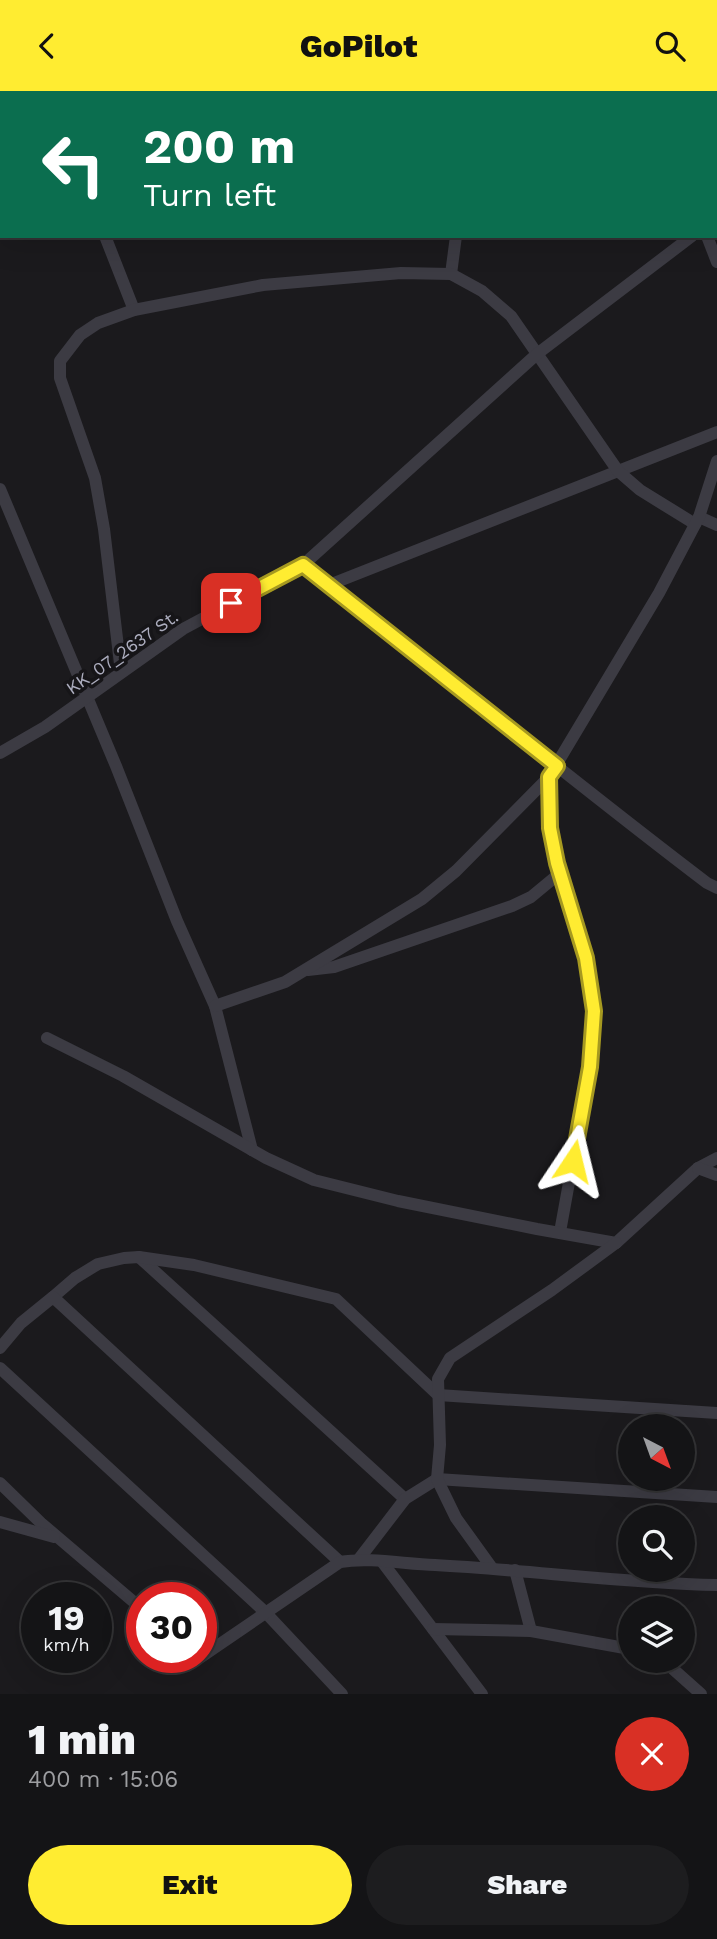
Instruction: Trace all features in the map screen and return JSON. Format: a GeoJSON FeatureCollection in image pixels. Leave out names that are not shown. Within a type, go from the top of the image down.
{"type":"FeatureCollection","features":[{"type":"Feature","properties":{"kind":"street"},"geometry":{"type":"LineString","coordinates":[[106,238],[134,310]]}},
{"type":"Feature","properties":{"kind":"street"},"geometry":{"type":"LineString","coordinates":[[451,274],[456,238]]}},
{"type":"Feature","properties":{"kind":"street","name":"KK_07_2637 St."},"geometry":{"type":"LineString","coordinates":[[0,753],[45,727],[183,629],[303,565],[537,354],[689,238]]}},
{"type":"Feature","properties":{"kind":"street"},"geometry":{"type":"LineString","coordinates":[[708,238],[717,262]]}},
{"type":"Feature","properties":{"kind":"street"},"geometry":{"type":"LineString","coordinates":[[121,672],[104,529],[94,478],[60,378],[61,361],[80,335],[98,323],[134,310],[263,285],[401,273],[451,274],[482,291],[511,316],[618,471],[640,489],[697,520],[717,525]]}},
{"type":"Feature","properties":{"kind":"street"},"geometry":{"type":"LineString","coordinates":[[329,585],[717,432]]}},
{"type":"Feature","properties":{"kind":"street"},"geometry":{"type":"LineString","coordinates":[[215,1006],[285,982],[422,899],[456,871],[553,772],[659,593],[697,520],[717,461]]}},
{"type":"Feature","properties":{"kind":"street"},"geometry":{"type":"LineString","coordinates":[[0,489],[116,766],[177,922],[215,1006],[252,1150]]}},
{"type":"Feature","properties":{"kind":"street"},"geometry":{"type":"LineString","coordinates":[[303,565],[553,772],[716,886]]}},
{"type":"Feature","properties":{"kind":"street"},"geometry":{"type":"LineString","coordinates":[[553,772],[550,828],[560,873],[586,958],[594,1011],[590,1067],[560,1232]]}},
{"type":"Feature","properties":{"kind":"street"},"geometry":{"type":"LineString","coordinates":[[305,971],[334,967],[512,906],[531,897],[560,873]]}},
{"type":"Feature","properties":{"kind":"street"},"geometry":{"type":"LineString","coordinates":[[47,1038],[123,1076],[252,1150],[314,1180],[397,1201],[616,1243]]}},
{"type":"Feature","properties":{"kind":"street"},"geometry":{"type":"LineString","coordinates":[[492,1568],[456,1518],[437,1479],[440,1445],[438,1379],[450,1358],[552,1290],[616,1243],[698,1168],[717,1158]]}},
{"type":"Feature","properties":{"kind":"street"},"geometry":{"type":"LineString","coordinates":[[698,1168],[717,1175]]}},
{"type":"Feature","properties":{"kind":"street"},"geometry":{"type":"LineString","coordinates":[[139,1257],[405,1499]]}},
{"type":"Feature","properties":{"kind":"street"},"geometry":{"type":"LineString","coordinates":[[0,1348],[21,1323],[75,1278],[98,1264],[139,1257],[194,1265],[336,1299],[438,1395],[717,1413]]}},
{"type":"Feature","properties":{"kind":"street"},"geometry":{"type":"LineString","coordinates":[[52,1297],[340,1562]]}},
{"type":"Feature","properties":{"kind":"street"},"geometry":{"type":"LineString","coordinates":[[0,1368],[265,1612],[342,1694]]}},
{"type":"Feature","properties":{"kind":"street"},"geometry":{"type":"LineString","coordinates":[[359,1559],[405,1499],[437,1479],[717,1497]]}},
{"type":"Feature","properties":{"kind":"street"},"geometry":{"type":"LineString","coordinates":[[0,1483],[126,1595]]}},
{"type":"Feature","properties":{"kind":"street"},"geometry":{"type":"LineString","coordinates":[[0,1522],[59,1538]]}},
{"type":"Feature","properties":{"kind":"street"},"geometry":{"type":"LineString","coordinates":[[217,1646],[340,1562],[359,1559],[383,1563],[492,1568],[650,1584],[717,1585]]}},
{"type":"Feature","properties":{"kind":"street"},"geometry":{"type":"LineString","coordinates":[[383,1563],[482,1694]]}},
{"type":"Feature","properties":{"kind":"street"},"geometry":{"type":"LineString","coordinates":[[514,1570],[531,1631]]}},
{"type":"Feature","properties":{"kind":"street"},"geometry":{"type":"LineString","coordinates":[[433,1629],[531,1631],[618,1647]]}},
{"type":"Feature","properties":{"kind":"street"},"geometry":{"type":"LineString","coordinates":[[677,1673],[701,1694]]}},
{"type":"Feature","properties":{"kind":"route"},"geometry":{"type":"LineString","coordinates":[[231,603],[303,565],[557,766],[549,777],[550,828],[557,863],[586,958],[594,1011],[590,1067],[573,1161]]}}]}
